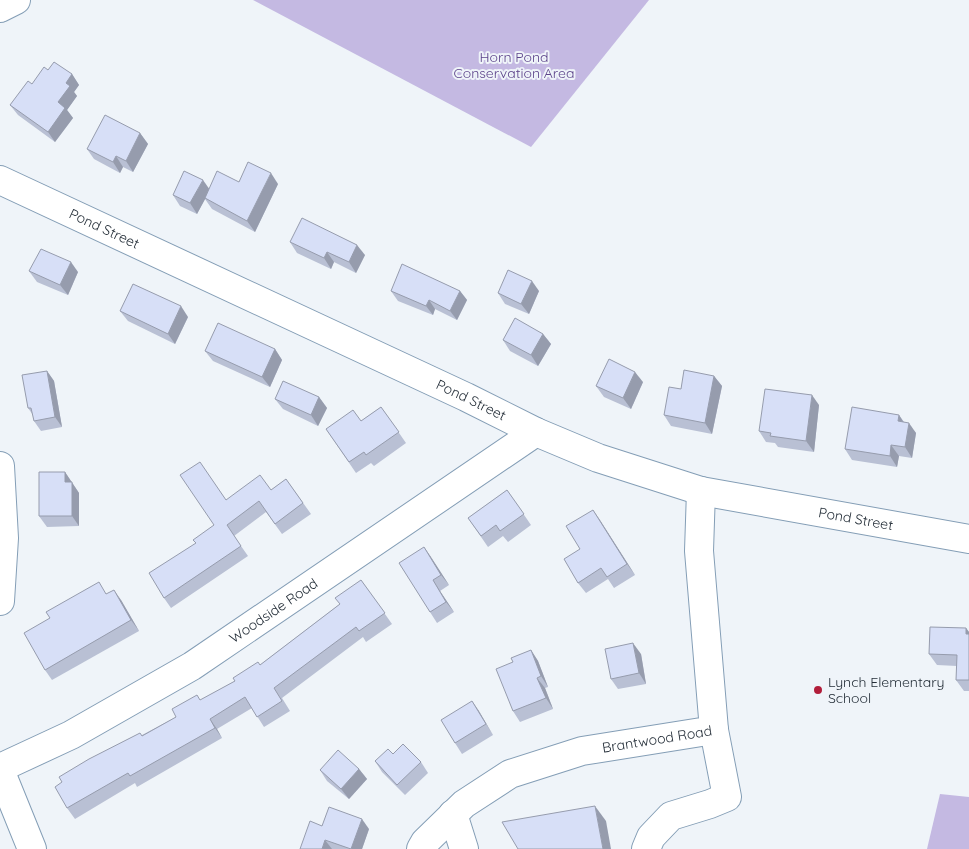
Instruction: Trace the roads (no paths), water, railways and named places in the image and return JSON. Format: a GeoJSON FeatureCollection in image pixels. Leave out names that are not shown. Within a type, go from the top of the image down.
{"type":"FeatureCollection","features":[{"type":"Feature","properties":{"kind":"street"},"geometry":{"type":"LineString","coordinates":[[0,8],[16,0]]}},
{"type":"Feature","properties":{"kind":"street","name":"Pond Street"},"geometry":{"type":"LineString","coordinates":[[0,180],[466,397],[536,432],[598,458],[701,491],[969,539]]}},
{"type":"Feature","properties":{"kind":"street","name":"Woodside Road"},"geometry":{"type":"LineString","coordinates":[[0,769],[72,735],[192,666],[536,432]]}},
{"type":"Feature","properties":{"kind":"street"},"geometry":{"type":"LineString","coordinates":[[0,466],[4,538],[0,601]]}},
{"type":"Feature","properties":{"kind":"street","name":"Brantwood Road"},"geometry":{"type":"LineString","coordinates":[[420,849],[464,804],[510,774],[582,752],[714,730],[699,551],[701,491]]}},
{"type":"Feature","properties":{"kind":"street"},"geometry":{"type":"LineString","coordinates":[[646,849],[651,837],[671,816],[727,797],[714,730]]}},
{"type":"Feature","properties":{"kind":"street"},"geometry":{"type":"LineString","coordinates":[[0,769],[32,849]]}},
{"type":"Feature","properties":{"kind":"street"},"geometry":{"type":"LineString","coordinates":[[453,814],[464,849]]}},
{"type":"Feature","properties":{"kind":"place","name":"Lynch Elementary School"},"geometry":{"type":"Point","coordinates":[818,690]}},
{"type":"Feature","properties":{"kind":"park label","name":"Horn Pond Conservation Area"},"geometry":{"type":"Point","coordinates":[514,66]}}]}
